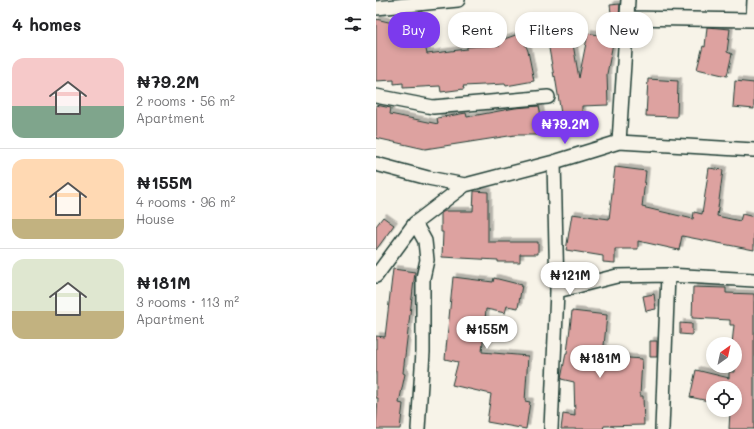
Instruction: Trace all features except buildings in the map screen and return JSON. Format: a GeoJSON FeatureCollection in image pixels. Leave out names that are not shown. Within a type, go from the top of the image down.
{"type":"FeatureCollection","features":[{"type":"Feature","properties":{"kind":"street"},"geometry":{"type":"LineString","coordinates":[[376,8],[406,2],[458,0]]}},
{"type":"Feature","properties":{"kind":"street"},"geometry":{"type":"LineString","coordinates":[[627,12],[628,0]]}},
{"type":"Feature","properties":{"kind":"street"},"geometry":{"type":"LineString","coordinates":[[653,18],[753,20],[754,0]]}},
{"type":"Feature","properties":{"kind":"street"},"geometry":{"type":"LineString","coordinates":[[619,142],[625,48]]}},
{"type":"Feature","properties":{"kind":"street"},"geometry":{"type":"LineString","coordinates":[[376,96],[433,107],[548,97]]}},
{"type":"Feature","properties":{"kind":"street"},"geometry":{"type":"LineString","coordinates":[[376,276],[415,223],[466,185],[554,162],[619,142],[754,150]]}},
{"type":"Feature","properties":{"kind":"street"},"geometry":{"type":"LineString","coordinates":[[551,429],[557,291],[554,162]]}},
{"type":"Feature","properties":{"kind":"street"},"geometry":{"type":"LineString","coordinates":[[376,164],[428,178],[466,185]]}},
{"type":"Feature","properties":{"kind":"street"},"geometry":{"type":"LineString","coordinates":[[415,223],[425,241],[428,260],[423,278],[424,352],[418,429]]}},
{"type":"Feature","properties":{"kind":"street"},"geometry":{"type":"LineString","coordinates":[[557,291],[616,276],[668,275],[754,280]]}},
{"type":"Feature","properties":{"kind":"street"},"geometry":{"type":"LineString","coordinates":[[662,429],[668,275]]}}]}
